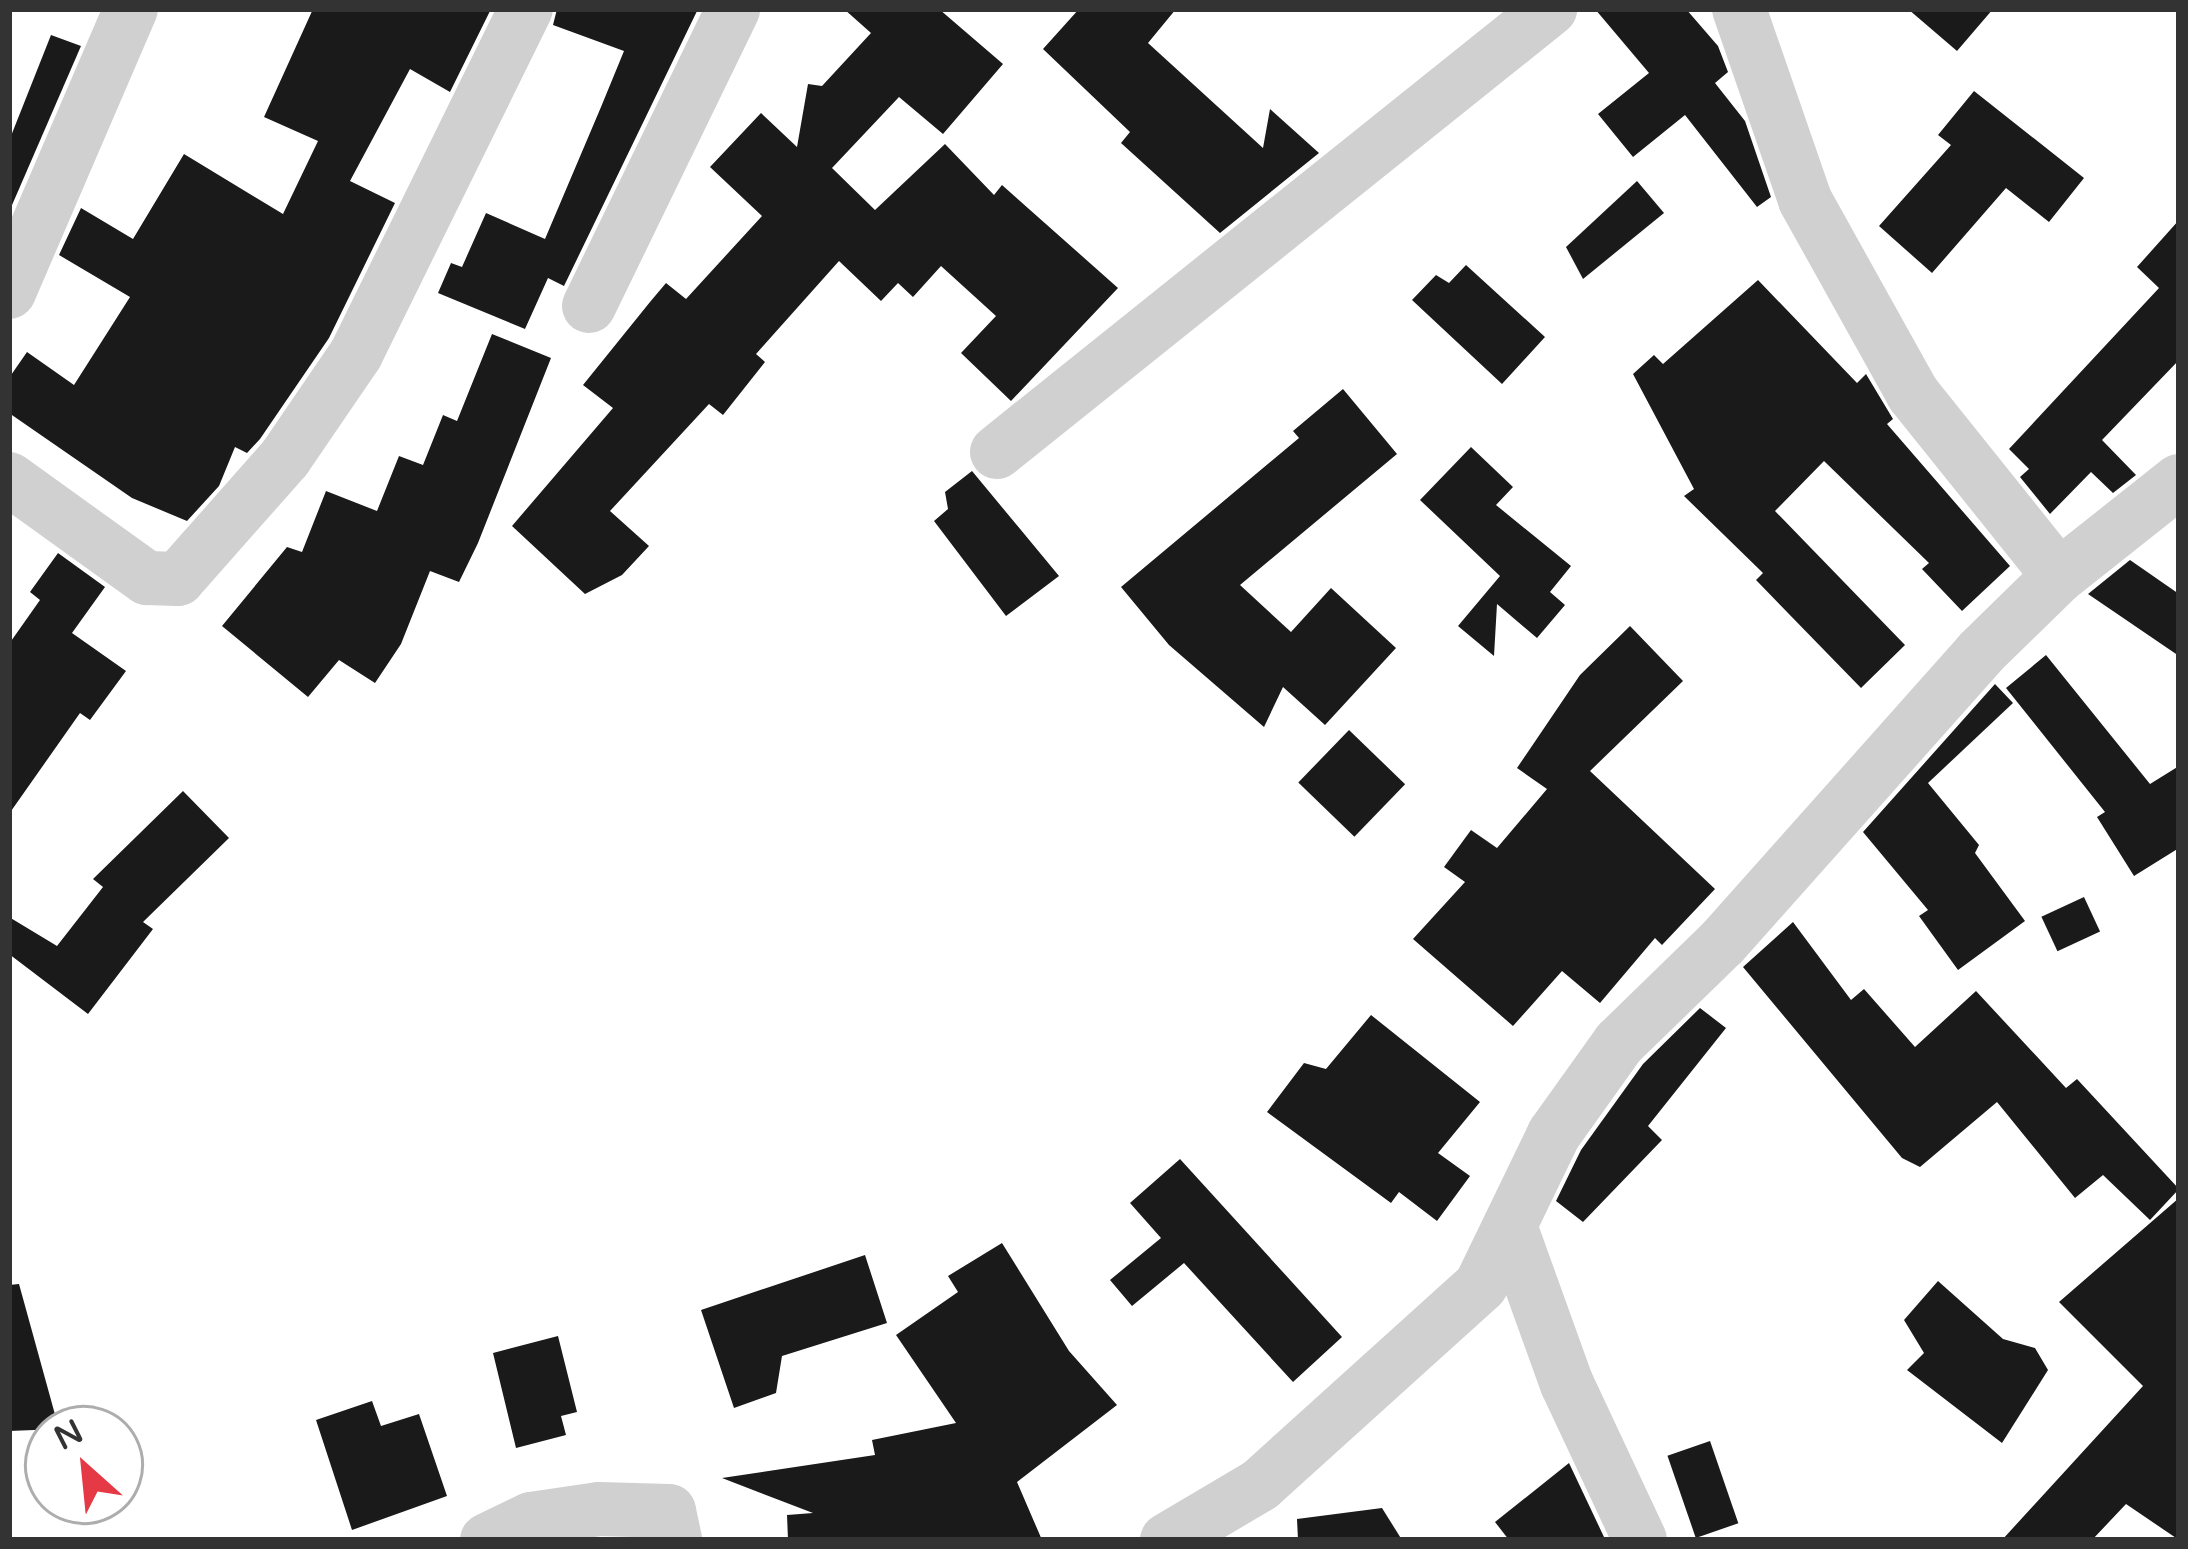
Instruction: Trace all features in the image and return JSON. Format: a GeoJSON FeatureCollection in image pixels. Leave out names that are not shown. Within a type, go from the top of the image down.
{"type":"FeatureCollection","features":[{"type":"Feature","properties":{"kind":"street"},"geometry":{"type":"LineString","coordinates":[[9,292],[130,9]]}},
{"type":"Feature","properties":{"kind":"street"},"geometry":{"type":"LineString","coordinates":[[9,479],[147,578],[178,579],[285,458],[356,354],[526,9]]}},
{"type":"Feature","properties":{"kind":"street"},"geometry":{"type":"LineString","coordinates":[[589,307],[733,9]]}},
{"type":"Feature","properties":{"kind":"street"},"geometry":{"type":"LineString","coordinates":[[997,452],[1550,9]]}},
{"type":"Feature","properties":{"kind":"street"},"geometry":{"type":"LineString","coordinates":[[1739,9],[1805,200],[1913,394],[2059,576]]}},
{"type":"Feature","properties":{"kind":"street"},"geometry":{"type":"LineString","coordinates":[[1167,1540],[1260,1485],[1481,1285],[1554,1135],[1619,1043],[1723,943],[1911,726],[2059,576],[2179,481]]}},
{"type":"Feature","properties":{"kind":"street"},"geometry":{"type":"LineString","coordinates":[[1510,1226],[1567,1384],[1640,1540]]}},
{"type":"Feature","properties":{"kind":"street"},"geometry":{"type":"LineString","coordinates":[[488,1540],[531,1519],[599,1509],[669,1511],[676,1540]]}},
{"type":"Feature","properties":{"kind":"building"},"geometry":{"type":"Polygon","coordinates":[[[313,9],[491,9],[450,92],[410,69],[350,181],[395,203],[329,338],[260,439],[247,453],[235,447],[219,486],[187,521],[132,498],[9,413],[9,378],[27,352],[74,385],[130,297],[59,255],[81,208],[133,239],[184,154],[283,214],[318,141],[264,117],[313,9]]]}},
{"type":"Feature","properties":{"kind":"building"},"geometry":{"type":"Polygon","coordinates":[[[557,9],[698,9],[564,286],[548,278],[525,329],[438,293],[451,263],[462,267],[486,213],[545,239],[601,107],[624,51],[553,25],[557,9]]]}},
{"type":"Feature","properties":{"kind":"building"},"geometry":{"type":"Polygon","coordinates":[[[844,9],[939,9],[1003,64],[943,134],[899,97],[832,168],[875,210],[945,144],[994,195],[1002,185],[1118,288],[1011,401],[961,353],[996,316],[941,266],[913,297],[898,283],[881,301],[839,261],[756,354],[765,362],[723,415],[709,404],[610,511],[649,546],[622,575],[585,594],[512,526],[613,408],[583,385],[666,283],[686,299],[762,216],[710,167],[761,113],[797,147],[808,84],[822,86],[871,33],[844,9]]]}},
{"type":"Feature","properties":{"kind":"building"},"geometry":{"type":"Polygon","coordinates":[[[1079,9],[1176,9],[1148,43],[1263,148],[1270,109],[1319,153],[1220,233],[1121,143],[1130,132],[1043,49],[1079,9]]]}},
{"type":"Feature","properties":{"kind":"building"},"geometry":{"type":"Polygon","coordinates":[[[1595,9],[1686,9],[1718,46],[1728,72],[1715,83],[1745,121],[1771,197],[1757,207],[1685,115],[1633,157],[1598,114],[1649,73],[1595,9]]]}},
{"type":"Feature","properties":{"kind":"building"},"geometry":{"type":"Polygon","coordinates":[[[1908,9],[1993,9],[1957,51],[1908,9]]]}},
{"type":"Feature","properties":{"kind":"building"},"geometry":{"type":"Polygon","coordinates":[[[51,35],[81,46],[9,212],[9,141],[51,35]]]}},
{"type":"Feature","properties":{"kind":"building"},"geometry":{"type":"Polygon","coordinates":[[[1974,91],[2084,178],[2049,222],[2006,188],[1932,273],[1879,226],[1951,145],[1938,135],[1974,91]]]}},
{"type":"Feature","properties":{"kind":"building"},"geometry":{"type":"Polygon","coordinates":[[[1637,181],[1664,213],[1583,279],[1566,247],[1637,181]]]}},
{"type":"Feature","properties":{"kind":"building"},"geometry":{"type":"Polygon","coordinates":[[[2179,220],[2179,360],[2102,440],[2136,475],[2113,493],[2091,472],[2050,514],[2020,477],[2029,469],[2009,449],[2159,288],[2137,267],[2179,220]]]}},
{"type":"Feature","properties":{"kind":"building"},"geometry":{"type":"Polygon","coordinates":[[[1466,265],[1545,337],[1502,384],[1412,300],[1436,275],[1449,283],[1466,265]]]}},
{"type":"Feature","properties":{"kind":"building"},"geometry":{"type":"Polygon","coordinates":[[[1758,280],[1857,383],[1866,374],[1893,419],[1887,424],[2010,566],[1962,611],[1922,569],[1929,563],[1824,461],[1775,511],[1905,645],[1861,688],[1756,580],[1763,573],[1684,496],[1694,489],[1633,374],[1654,355],[1663,364],[1758,280]]]}},
{"type":"Feature","properties":{"kind":"building"},"geometry":{"type":"Polygon","coordinates":[[[492,334],[551,358],[459,582],[430,571],[401,644],[375,683],[339,660],[308,697],[222,626],[287,547],[302,552],[326,491],[377,511],[399,456],[423,465],[443,415],[457,421],[492,334]]]}},
{"type":"Feature","properties":{"kind":"building"},"geometry":{"type":"Polygon","coordinates":[[[1343,389],[1397,454],[1240,585],[1291,632],[1331,588],[1396,648],[1325,725],[1283,687],[1264,727],[1169,645],[1121,587],[1299,438],[1293,431],[1343,389]]]}},
{"type":"Feature","properties":{"kind":"building"},"geometry":{"type":"Polygon","coordinates":[[[1471,447],[1513,487],[1496,505],[1571,566],[1550,592],[1565,605],[1537,638],[1497,604],[1494,656],[1458,626],[1500,576],[1420,500],[1471,447]]]}},
{"type":"Feature","properties":{"kind":"building"},"geometry":{"type":"Polygon","coordinates":[[[972,471],[1059,576],[1006,616],[934,521],[948,509],[945,492],[972,471]]]}},
{"type":"Feature","properties":{"kind":"building"},"geometry":{"type":"Polygon","coordinates":[[[58,553],[105,587],[72,633],[126,671],[90,720],[80,713],[9,814],[9,644],[40,600],[30,592],[58,553]]]}},
{"type":"Feature","properties":{"kind":"building"},"geometry":{"type":"Polygon","coordinates":[[[2130,560],[2179,594],[2179,656],[2088,594],[2130,560]]]}},
{"type":"Feature","properties":{"kind":"building"},"geometry":{"type":"Polygon","coordinates":[[[1630,626],[1683,681],[1590,771],[1715,889],[1662,945],[1655,938],[1600,1003],[1562,971],[1513,1026],[1413,939],[1465,882],[1444,867],[1471,830],[1497,848],[1547,789],[1517,768],[1580,675],[1630,626]]]}},
{"type":"Feature","properties":{"kind":"building"},"geometry":{"type":"Polygon","coordinates":[[[2046,655],[2150,784],[2179,766],[2179,848],[2134,876],[2097,817],[2105,812],[2006,688],[2046,655]]]}},
{"type":"Feature","properties":{"kind":"building"},"geometry":{"type":"Polygon","coordinates":[[[1995,684],[2013,703],[1928,783],[1979,845],[1975,853],[2025,921],[1958,970],[1919,916],[1928,910],[1863,832],[1995,684]]]}},
{"type":"Feature","properties":{"kind":"building"},"geometry":{"type":"Polygon","coordinates":[[[1349,730],[1405,784],[1354,837],[1298,783],[1349,730]]]}},
{"type":"Feature","properties":{"kind":"building"},"geometry":{"type":"Polygon","coordinates":[[[183,791],[229,838],[143,922],[153,929],[88,1014],[9,954],[9,917],[57,946],[103,887],[93,879],[183,791]]]}},
{"type":"Feature","properties":{"kind":"building"},"geometry":{"type":"Polygon","coordinates":[[[2084,897],[2100,931],[2057,951],[2041,917],[2084,897]]]}},
{"type":"Feature","properties":{"kind":"building"},"geometry":{"type":"Polygon","coordinates":[[[1793,922],[1851,1000],[1864,989],[1915,1047],[1976,991],[2066,1088],[2077,1079],[2179,1189],[2150,1220],[2103,1175],[2075,1198],[1997,1102],[1920,1167],[1902,1158],[1743,967],[1793,922]]]}},
{"type":"Feature","properties":{"kind":"building"},"geometry":{"type":"Polygon","coordinates":[[[1700,1008],[1726,1028],[1648,1126],[1662,1140],[1583,1222],[1556,1201],[1581,1150],[1643,1064],[1700,1008]]]}},
{"type":"Feature","properties":{"kind":"building"},"geometry":{"type":"Polygon","coordinates":[[[1371,1015],[1480,1102],[1438,1153],[1470,1176],[1437,1221],[1399,1192],[1391,1203],[1267,1112],[1304,1063],[1326,1069],[1371,1015]]]}},
{"type":"Feature","properties":{"kind":"building"},"geometry":{"type":"Polygon","coordinates":[[[1180,1159],[1342,1337],[1293,1382],[1184,1263],[1132,1306],[1110,1280],[1161,1238],[1130,1203],[1180,1159]]]}},
{"type":"Feature","properties":{"kind":"building"},"geometry":{"type":"Polygon","coordinates":[[[2179,1198],[2179,1540],[2126,1504],[2092,1540],[2002,1540],[2143,1386],[2059,1302],[2179,1198]]]}},
{"type":"Feature","properties":{"kind":"building"},"geometry":{"type":"Polygon","coordinates":[[[1002,1243],[1069,1351],[1117,1405],[1017,1482],[1042,1540],[788,1540],[787,1515],[813,1513],[722,1478],[875,1455],[872,1440],[956,1423],[896,1335],[958,1292],[948,1276],[1002,1243]]]}},
{"type":"Feature","properties":{"kind":"building"},"geometry":{"type":"Polygon","coordinates":[[[865,1255],[887,1323],[782,1356],[776,1393],[734,1408],[701,1310],[865,1255]]]}},
{"type":"Feature","properties":{"kind":"building"},"geometry":{"type":"Polygon","coordinates":[[[1938,1281],[2003,1339],[2035,1348],[2048,1370],[2002,1443],[1907,1370],[1924,1353],[1904,1320],[1938,1281]]]}},
{"type":"Feature","properties":{"kind":"building"},"geometry":{"type":"Polygon","coordinates":[[[19,1284],[52,1405],[24,1405],[24,1430],[9,1431],[9,1285],[19,1284]]]}},
{"type":"Feature","properties":{"kind":"building"},"geometry":{"type":"Polygon","coordinates":[[[558,1336],[577,1412],[561,1416],[566,1435],[516,1448],[493,1353],[558,1336]]]}},
{"type":"Feature","properties":{"kind":"building"},"geometry":{"type":"Polygon","coordinates":[[[372,1401],[381,1426],[419,1414],[447,1496],[352,1530],[316,1420],[372,1401]]]}},
{"type":"Feature","properties":{"kind":"building"},"geometry":{"type":"Polygon","coordinates":[[[1710,1441],[1738,1523],[1696,1538],[1667,1456],[1710,1441]]]}},
{"type":"Feature","properties":{"kind":"building"},"geometry":{"type":"Polygon","coordinates":[[[1569,1463],[1604,1537],[1509,1540],[1495,1522],[1569,1463]]]}},
{"type":"Feature","properties":{"kind":"building"},"geometry":{"type":"Polygon","coordinates":[[[1382,1508],[1402,1540],[1298,1540],[1297,1519],[1382,1508]]]}}]}
